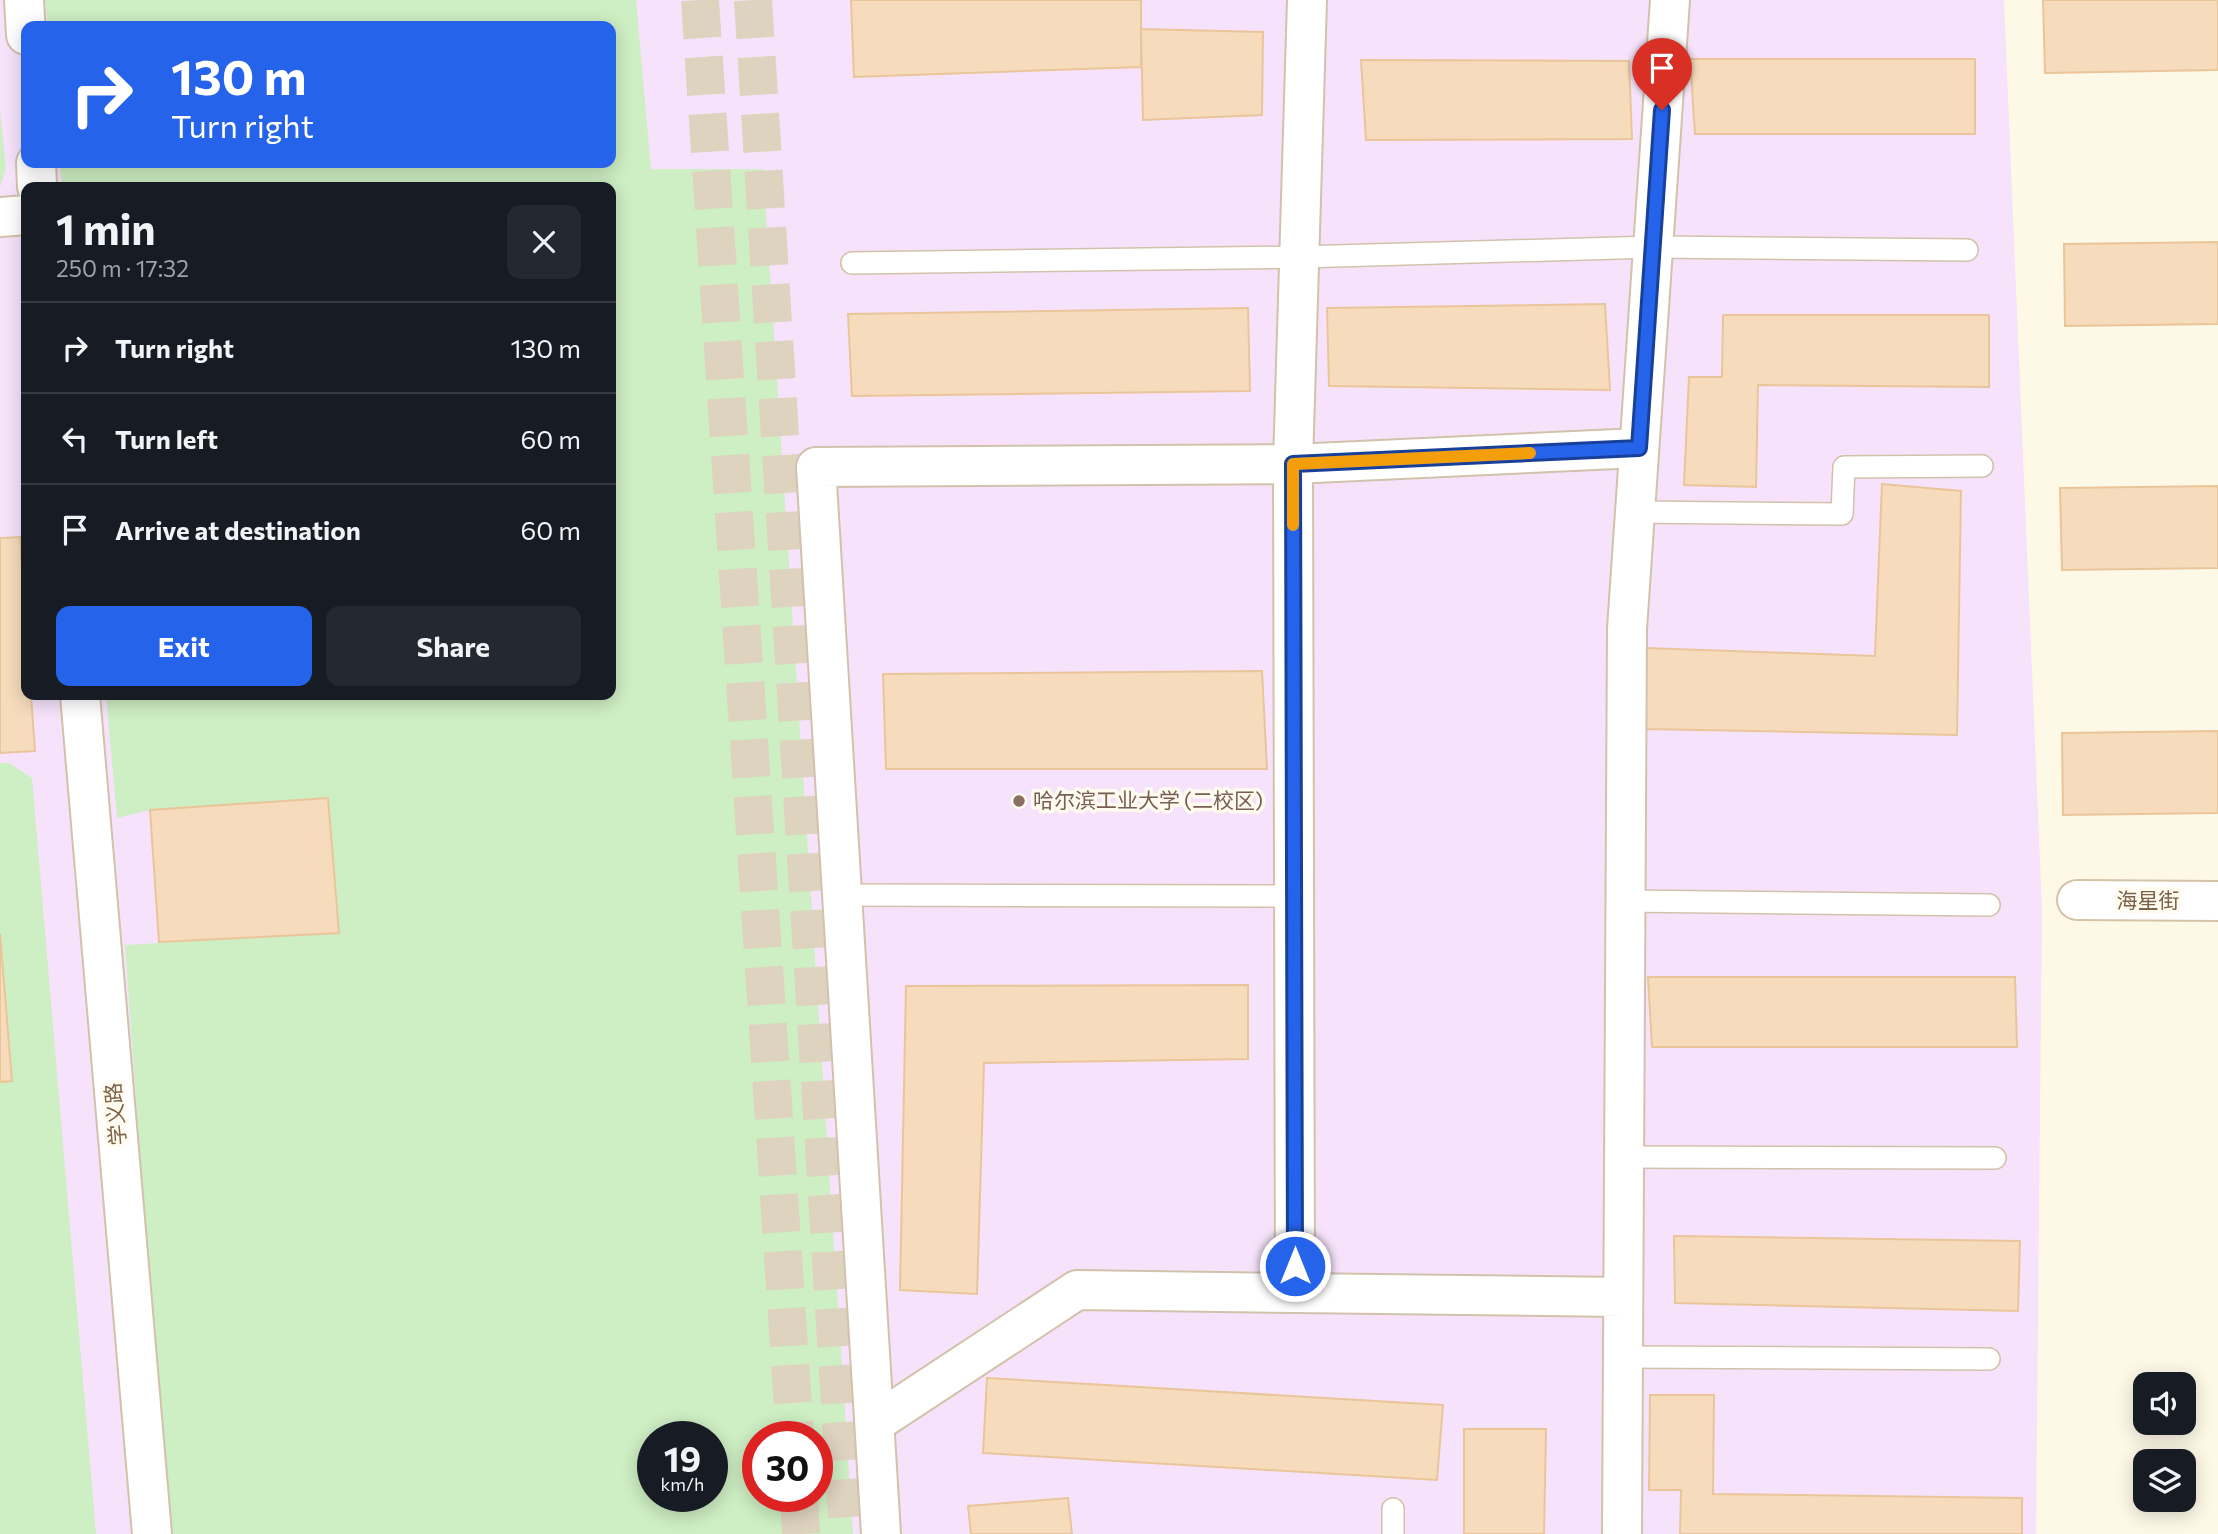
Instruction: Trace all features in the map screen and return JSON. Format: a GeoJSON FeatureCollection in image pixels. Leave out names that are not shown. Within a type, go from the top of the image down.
{"type":"FeatureCollection","features":[{"type":"Feature","properties":{"kind":"street"},"geometry":{"type":"LineString","coordinates":[[24,0],[25,21]]}},
{"type":"Feature","properties":{"kind":"street"},"geometry":{"type":"LineString","coordinates":[[1295,1293],[1293,464],[1307,0]]}},
{"type":"Feature","properties":{"kind":"street"},"geometry":{"type":"LineString","coordinates":[[1622,1534],[1627,629],[1670,0]]}},
{"type":"Feature","properties":{"kind":"street"},"geometry":{"type":"LineString","coordinates":[[0,217],[21,215]]}},
{"type":"Feature","properties":{"kind":"street"},"geometry":{"type":"LineString","coordinates":[[881,1534],[816,467],[1293,464],[1639,448]]}},
{"type":"Feature","properties":{"kind":"street","name":"学义路"},"geometry":{"type":"LineString","coordinates":[[80,700],[152,1534]]}},
{"type":"Feature","properties":{"kind":"street","name":"海星街"},"geometry":{"type":"LineString","coordinates":[[2077,900],[2218,901]]}},
{"type":"Feature","properties":{"kind":"street"},"geometry":{"type":"LineString","coordinates":[[875,1423],[1077,1290],[1623,1297]]}},
{"type":"Feature","properties":{"kind":"lane"},"geometry":{"type":"LineString","coordinates":[[852,263],[1300,257],[1653,247],[1967,250]]}},
{"type":"Feature","properties":{"kind":"lane"},"geometry":{"type":"LineString","coordinates":[[1635,512],[1842,514],[1844,467],[1982,466]]}},
{"type":"Feature","properties":{"kind":"lane"},"geometry":{"type":"LineString","coordinates":[[842,895],[1294,896]]}},
{"type":"Feature","properties":{"kind":"lane"},"geometry":{"type":"LineString","coordinates":[[1625,901],[1989,905]]}},
{"type":"Feature","properties":{"kind":"lane"},"geometry":{"type":"LineString","coordinates":[[1624,1157],[1995,1158]]}},
{"type":"Feature","properties":{"kind":"lane"},"geometry":{"type":"LineString","coordinates":[[1623,1357],[1989,1359]]}},
{"type":"Feature","properties":{"kind":"lane"},"geometry":{"type":"LineString","coordinates":[[1393,1508],[1393,1534]]}},
{"type":"Feature","properties":{"kind":"shaded area","name":"哈尔滨工业大学 (二校区)"},"geometry":{"type":"Polygon","coordinates":[[[0,0],[2004,0],[2042,908],[2036,1534],[0,1534],[0,0]]]}},
{"type":"Feature","properties":{"kind":"green space"},"geometry":{"type":"Polygon","coordinates":[[[45,0],[636,0],[651,169],[763,169],[853,1534],[167,1534],[125,945],[339,932],[328,799],[150,810],[117,818],[106,700],[616,700],[616,182],[62,182],[60,168],[616,168],[616,21],[47,21],[45,0]]]}},
{"type":"Feature","properties":{"kind":"green space"},"geometry":{"type":"Polygon","coordinates":[[[0,110],[6,168],[0,187],[0,110]]]}},
{"type":"Feature","properties":{"kind":"green space"},"geometry":{"type":"Polygon","coordinates":[[[0,763],[9,763],[32,778],[96,1534],[0,1534],[0,1082],[12,1080],[0,934],[0,763]]]}},
{"type":"Feature","properties":{"kind":"building"},"geometry":{"type":"Polygon","coordinates":[[[851,0],[1141,0],[1141,67],[854,77],[851,0]]]}},
{"type":"Feature","properties":{"kind":"building"},"geometry":{"type":"Polygon","coordinates":[[[2043,0],[2218,0],[2218,70],[2045,73],[2043,0]]]}},
{"type":"Feature","properties":{"kind":"building"},"geometry":{"type":"Polygon","coordinates":[[[1141,29],[1263,32],[1262,115],[1143,120],[1141,29]]]}},
{"type":"Feature","properties":{"kind":"building"},"geometry":{"type":"Polygon","coordinates":[[[1690,59],[1975,59],[1975,134],[1695,134],[1690,59]]]}},
{"type":"Feature","properties":{"kind":"building"},"geometry":{"type":"Polygon","coordinates":[[[1361,60],[1629,61],[1632,139],[1366,140],[1361,60]]]}},
{"type":"Feature","properties":{"kind":"building"},"geometry":{"type":"Polygon","coordinates":[[[2218,242],[2218,324],[2065,326],[2064,244],[2218,242]]]}},
{"type":"Feature","properties":{"kind":"building"},"geometry":{"type":"Polygon","coordinates":[[[1605,304],[1610,390],[1329,386],[1327,308],[1605,304]]]}},
{"type":"Feature","properties":{"kind":"building"},"geometry":{"type":"Polygon","coordinates":[[[1248,308],[1250,391],[852,396],[848,314],[1248,308]]]}},
{"type":"Feature","properties":{"kind":"building"},"geometry":{"type":"Polygon","coordinates":[[[1723,315],[1989,315],[1989,387],[1758,385],[1756,487],[1684,485],[1689,377],[1722,377],[1723,315]]]}},
{"type":"Feature","properties":{"kind":"building"},"geometry":{"type":"Polygon","coordinates":[[[1882,484],[1961,491],[1957,735],[1644,729],[1647,648],[1875,656],[1882,484]]]}},
{"type":"Feature","properties":{"kind":"building"},"geometry":{"type":"Polygon","coordinates":[[[2218,486],[2218,568],[2062,570],[2060,488],[2218,486]]]}},
{"type":"Feature","properties":{"kind":"building"},"geometry":{"type":"Polygon","coordinates":[[[20,537],[21,700],[31,700],[35,751],[0,753],[0,538],[20,537]]]}},
{"type":"Feature","properties":{"kind":"building"},"geometry":{"type":"Polygon","coordinates":[[[1262,671],[1267,769],[886,769],[883,674],[1262,671]]]}},
{"type":"Feature","properties":{"kind":"building"},"geometry":{"type":"Polygon","coordinates":[[[2218,731],[2218,813],[2063,815],[2062,733],[2218,731]]]}},
{"type":"Feature","properties":{"kind":"building"},"geometry":{"type":"Polygon","coordinates":[[[328,798],[339,933],[159,942],[150,810],[328,798]]]}},
{"type":"Feature","properties":{"kind":"building"},"geometry":{"type":"Polygon","coordinates":[[[0,934],[12,1081],[0,1082],[0,934]]]}},
{"type":"Feature","properties":{"kind":"building"},"geometry":{"type":"Polygon","coordinates":[[[1648,977],[2015,977],[2017,1047],[1652,1047],[1648,977]]]}},
{"type":"Feature","properties":{"kind":"building"},"geometry":{"type":"Polygon","coordinates":[[[1248,985],[1248,1059],[984,1063],[977,1294],[900,1290],[906,986],[1248,985]]]}},
{"type":"Feature","properties":{"kind":"building"},"geometry":{"type":"Polygon","coordinates":[[[1674,1236],[2020,1241],[2018,1311],[1675,1303],[1674,1236]]]}},
{"type":"Feature","properties":{"kind":"building"},"geometry":{"type":"Polygon","coordinates":[[[987,1378],[1443,1405],[1437,1480],[983,1453],[987,1378]]]}},
{"type":"Feature","properties":{"kind":"building"},"geometry":{"type":"Polygon","coordinates":[[[1650,1395],[1714,1395],[1713,1494],[2022,1498],[2022,1534],[1680,1534],[1681,1490],[1649,1490],[1650,1395]]]}},
{"type":"Feature","properties":{"kind":"building"},"geometry":{"type":"Polygon","coordinates":[[[1464,1429],[1546,1429],[1544,1534],[1464,1534],[1464,1429]]]}},
{"type":"Feature","properties":{"kind":"building"},"geometry":{"type":"Polygon","coordinates":[[[1068,1498],[1072,1534],[971,1534],[968,1506],[1068,1498]]]}},
{"type":"Feature","properties":{"kind":"tunnel"},"geometry":{"type":"LineString","coordinates":[[700,0],[794,1421]]}},
{"type":"Feature","properties":{"kind":"tunnel"},"geometry":{"type":"LineString","coordinates":[[753,0],[848,1534]]}},
{"type":"Feature","properties":{"kind":"tunnel"},"geometry":{"type":"LineString","coordinates":[[800,1512],[801,1534]]}},
{"type":"Feature","properties":{"kind":"slow traffic"},"geometry":{"type":"LineString","coordinates":[[1293,525],[1293,464],[1530,453]]}},
{"type":"Feature","properties":{"kind":"place","name":"哈尔滨工业大学 (二校区)"},"geometry":{"type":"Point","coordinates":[1019,801]}},
{"type":"Feature","properties":{"kind":"route"},"geometry":{"type":"LineString","coordinates":[[1295,1266],[1293,464],[1639,448],[1662,110]]}}]}
